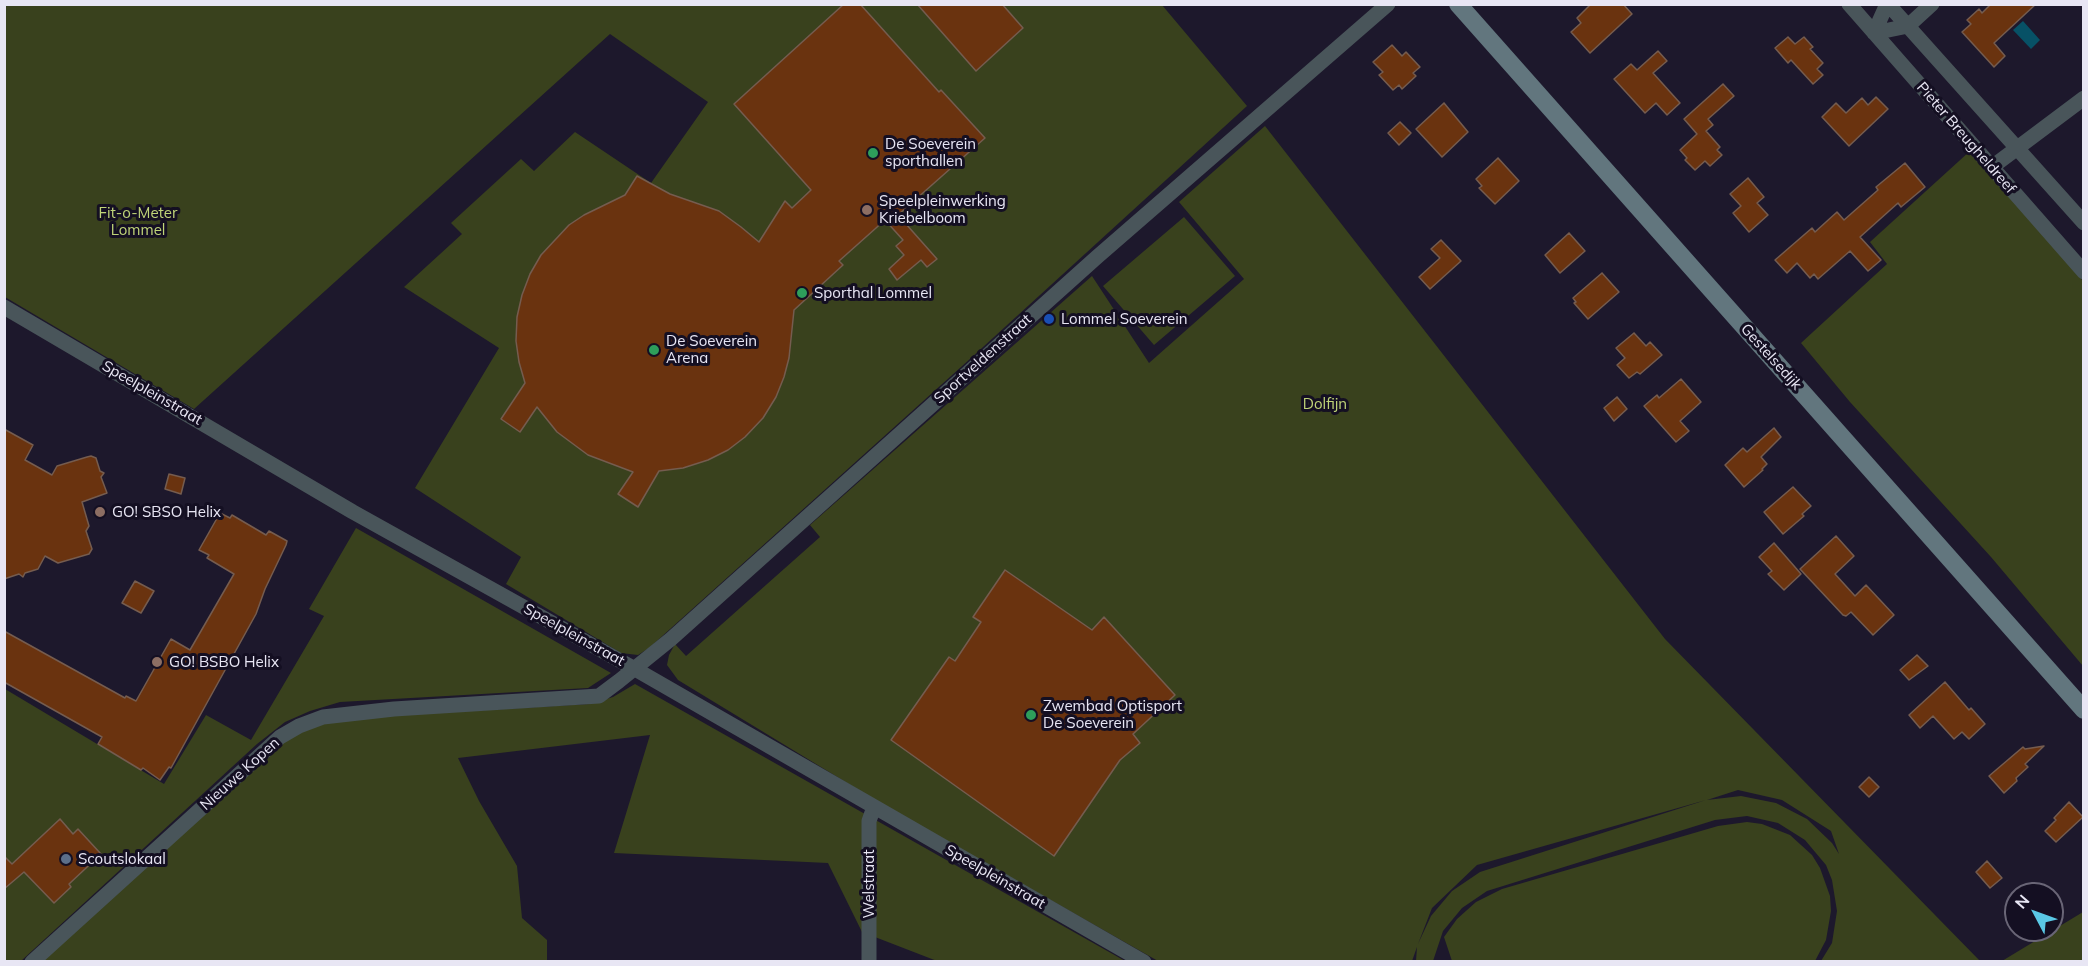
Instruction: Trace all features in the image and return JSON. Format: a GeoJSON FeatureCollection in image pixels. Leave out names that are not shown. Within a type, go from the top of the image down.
{"type":"FeatureCollection","features":[{"type":"Feature","properties":{"kind":"main road","name":"Gestelsedijk"},"geometry":{"type":"LineString","coordinates":[[1458,4],[2084,710]]}},
{"type":"Feature","properties":{"kind":"street","name":"Sportveldenstraat"},"geometry":{"type":"LineString","coordinates":[[635,669],[1097,257],[1388,4]]}},
{"type":"Feature","properties":{"kind":"street","name":"Pieter Breugheldreef"},"geometry":{"type":"LineString","coordinates":[[1849,4],[2084,272]]}},
{"type":"Feature","properties":{"kind":"street","name":"Pieter Breugheldreef"},"geometry":{"type":"LineString","coordinates":[[1888,4],[2084,223]]}},
{"type":"Feature","properties":{"kind":"street"},"geometry":{"type":"LineString","coordinates":[[1875,33],[1888,4]]}},
{"type":"Feature","properties":{"kind":"street"},"geometry":{"type":"LineString","coordinates":[[1875,33],[1908,26],[1932,4]]}},
{"type":"Feature","properties":{"kind":"street"},"geometry":{"type":"LineString","coordinates":[[1992,167],[2084,98]]}},
{"type":"Feature","properties":{"kind":"street","name":"Speelpleinstraat"},"geometry":{"type":"LineString","coordinates":[[4,308],[353,512],[635,669],[1144,962]]}},
{"type":"Feature","properties":{"kind":"street","name":"Nieuwe Kopen"},"geometry":{"type":"LineString","coordinates":[[32,962],[279,737],[300,726],[323,717],[394,709],[598,696],[635,669]]}},
{"type":"Feature","properties":{"kind":"street","name":"Welstraat"},"geometry":{"type":"LineString","coordinates":[[868,962],[869,821],[874,807]]}},
{"type":"Feature","properties":{"kind":"green space","name":"Fit-o-Meter Lommel"},"geometry":{"type":"Polygon","coordinates":[[[5,5],[1162,5],[1247,106],[971,358],[649,648],[638,655],[621,653],[506,584],[521,557],[415,488],[499,348],[404,287],[462,234],[451,223],[521,159],[534,171],[575,132],[651,183],[708,102],[610,34],[194,409],[5,297],[5,5]]]}},
{"type":"Feature","properties":{"kind":"green space","name":"Dolfijn"},"geometry":{"type":"Polygon","coordinates":[[[1265,126],[1665,639],[1980,961],[1821,961],[1832,943],[1837,911],[1832,880],[1826,865],[1805,840],[1778,823],[1747,816],[1715,820],[1487,891],[1462,908],[1443,931],[1433,961],[1416,961],[1417,947],[1412,961],[1158,961],[885,806],[678,680],[667,665],[675,644],[686,656],[820,537],[810,525],[1092,276],[1149,363],[1244,279],[1179,202],[1265,126]],[[1738,790],[1707,800],[1741,796],[1776,803],[1807,819],[1832,843],[1839,854],[1831,831],[1782,800],[1738,790]],[[1706,800],[1477,865],[1432,908],[1418,944],[1431,916],[1452,891],[1480,872],[1706,800]]]}},
{"type":"Feature","properties":{"kind":"green space"},"geometry":{"type":"Polygon","coordinates":[[[1970,151],[2083,281],[2083,666],[1991,557],[1850,402],[1801,343],[1887,264],[1870,242],[1970,151]]]}},
{"type":"Feature","properties":{"kind":"green space"},"geometry":{"type":"Polygon","coordinates":[[[1184,217],[1235,276],[1154,345],[1103,286],[1184,217]]]}},
{"type":"Feature","properties":{"kind":"green space"},"geometry":{"type":"Polygon","coordinates":[[[356,528],[611,673],[588,688],[340,702],[285,722],[257,744],[21,961],[5,962],[5,689],[164,784],[206,715],[251,740],[324,616],[309,609],[356,528]]]}},
{"type":"Feature","properties":{"kind":"green space"},"geometry":{"type":"Polygon","coordinates":[[[635,684],[1125,961],[937,961],[862,932],[828,863],[614,853],[650,735],[458,758],[479,801],[517,866],[522,918],[547,940],[547,961],[41,962],[291,736],[329,719],[590,704],[613,697],[635,684]]]}},
{"type":"Feature","properties":{"kind":"green space"},"geometry":{"type":"Polygon","coordinates":[[[1747,822],[1762,824],[1790,835],[1812,855],[1820,868],[1830,896],[1831,911],[1826,940],[1815,961],[1452,961],[1444,937],[1457,919],[1476,902],[1502,889],[1718,826],[1747,822]]]}},
{"type":"Feature","properties":{"kind":"green space"},"geometry":{"type":"Polygon","coordinates":[[[2083,912],[2083,961],[2002,961],[2033,942],[2064,942],[2064,923],[2083,912]]]}},
{"type":"Feature","properties":{"kind":"water"},"geometry":{"type":"Polygon","coordinates":[[[2023,21],[2040,40],[2031,49],[2013,30],[2023,21]]]}},
{"type":"Feature","properties":{"kind":"building","name":"De Soeverein Arena"},"geometry":{"type":"Polygon","coordinates":[[[844,4],[860,4],[939,92],[941,90],[985,138],[898,215],[937,259],[927,267],[921,260],[897,280],[889,269],[904,255],[896,246],[903,240],[885,220],[839,261],[843,265],[794,310],[789,358],[784,377],[776,397],[763,418],[745,437],[728,450],[708,460],[683,468],[659,471],[638,507],[618,494],[633,472],[588,455],[557,432],[537,407],[520,432],[501,419],[525,383],[516,341],[517,317],[530,274],[541,255],[569,225],[625,195],[637,176],[670,194],[719,211],[759,242],[785,201],[792,208],[811,190],[734,104],[844,4]]]}},
{"type":"Feature","properties":{"kind":"building"},"geometry":{"type":"Polygon","coordinates":[[[917,4],[1002,4],[1023,28],[976,71],[917,4]]]}},
{"type":"Feature","properties":{"kind":"building"},"geometry":{"type":"Polygon","coordinates":[[[1591,4],[1623,4],[1632,14],[1590,53],[1571,32],[1581,23],[1577,18],[1591,4]]]}},
{"type":"Feature","properties":{"kind":"building"},"geometry":{"type":"Polygon","coordinates":[[[1991,4],[2036,4],[1994,43],[2005,56],[1994,67],[1962,32],[1971,24],[1967,20],[1979,9],[1982,13],[1991,4]]]}},
{"type":"Feature","properties":{"kind":"building"},"geometry":{"type":"Polygon","coordinates":[[[1788,37],[1795,44],[1804,37],[1813,47],[1810,49],[1823,63],[1817,69],[1823,75],[1813,84],[1791,60],[1788,63],[1775,48],[1788,37]]]}},
{"type":"Feature","properties":{"kind":"building"},"geometry":{"type":"Polygon","coordinates":[[[1392,45],[1402,56],[1406,52],[1420,67],[1413,73],[1416,76],[1402,89],[1399,85],[1393,90],[1379,75],[1383,72],[1373,62],[1392,45]]]}},
{"type":"Feature","properties":{"kind":"building"},"geometry":{"type":"Polygon","coordinates":[[[1658,51],[1667,61],[1653,73],[1680,103],[1667,115],[1656,103],[1645,113],[1614,79],[1631,64],[1637,70],[1658,51]]]}},
{"type":"Feature","properties":{"kind":"building"},"geometry":{"type":"Polygon","coordinates":[[[1723,84],[1734,96],[1708,119],[1713,125],[1706,131],[1720,147],[1717,150],[1722,155],[1710,166],[1705,161],[1695,170],[1685,160],[1687,158],[1680,150],[1697,134],[1684,119],[1723,84]]]}},
{"type":"Feature","properties":{"kind":"building"},"geometry":{"type":"Polygon","coordinates":[[[1876,97],[1888,109],[1849,146],[1822,117],[1836,103],[1846,113],[1862,98],[1868,105],[1876,97]]]}},
{"type":"Feature","properties":{"kind":"building"},"geometry":{"type":"Polygon","coordinates":[[[1444,103],[1468,132],[1442,157],[1416,129],[1444,103]]]}},
{"type":"Feature","properties":{"kind":"building"},"geometry":{"type":"Polygon","coordinates":[[[1400,122],[1411,133],[1399,145],[1388,133],[1400,122]]]}},
{"type":"Feature","properties":{"kind":"building"},"geometry":{"type":"Polygon","coordinates":[[[1498,158],[1519,181],[1495,204],[1479,188],[1482,186],[1476,179],[1498,158]]]}},
{"type":"Feature","properties":{"kind":"building"},"geometry":{"type":"Polygon","coordinates":[[[1905,163],[1925,187],[1901,207],[1898,203],[1860,237],[1881,260],[1868,271],[1850,251],[1818,279],[1814,274],[1810,278],[1797,263],[1787,273],[1775,260],[1812,228],[1815,232],[1837,212],[1844,220],[1878,190],[1876,187],[1905,163]]]}},
{"type":"Feature","properties":{"kind":"building"},"geometry":{"type":"Polygon","coordinates":[[[1748,178],[1764,197],[1757,203],[1768,215],[1749,232],[1733,213],[1741,206],[1730,194],[1748,178]]]}},
{"type":"Feature","properties":{"kind":"building"},"geometry":{"type":"Polygon","coordinates":[[[1569,233],[1585,251],[1560,273],[1545,255],[1569,233]]]}},
{"type":"Feature","properties":{"kind":"building"},"geometry":{"type":"Polygon","coordinates":[[[1441,240],[1461,261],[1430,289],[1419,277],[1440,258],[1431,249],[1441,240]]]}},
{"type":"Feature","properties":{"kind":"building"},"geometry":{"type":"Polygon","coordinates":[[[1602,273],[1619,292],[1588,319],[1574,303],[1576,302],[1573,298],[1602,273]]]}},
{"type":"Feature","properties":{"kind":"building"},"geometry":{"type":"Polygon","coordinates":[[[1634,333],[1646,346],[1650,342],[1662,355],[1640,374],[1637,372],[1629,378],[1617,365],[1625,358],[1616,348],[1634,333]]]}},
{"type":"Feature","properties":{"kind":"building"},"geometry":{"type":"Polygon","coordinates":[[[1681,379],[1701,402],[1680,421],[1689,431],[1676,442],[1644,406],[1657,395],[1659,398],[1681,379]]]}},
{"type":"Feature","properties":{"kind":"building"},"geometry":{"type":"Polygon","coordinates":[[[1617,397],[1627,409],[1614,421],[1604,408],[1617,397]]]}},
{"type":"Feature","properties":{"kind":"building"},"geometry":{"type":"Polygon","coordinates":[[[1774,428],[1781,437],[1761,457],[1767,464],[1763,470],[1744,487],[1725,465],[1743,448],[1747,452],[1774,428]]]}},
{"type":"Feature","properties":{"kind":"building"},"geometry":{"type":"Polygon","coordinates":[[[4,429],[33,445],[25,460],[52,475],[57,466],[91,456],[96,458],[100,471],[104,473],[101,477],[107,493],[82,502],[89,526],[86,531],[92,549],[89,554],[58,563],[45,556],[38,569],[25,573],[23,577],[19,574],[4,579],[4,429]]]}},
{"type":"Feature","properties":{"kind":"building"},"geometry":{"type":"Polygon","coordinates":[[[169,474],[185,478],[181,494],[165,489],[169,474]]]}},
{"type":"Feature","properties":{"kind":"building"},"geometry":{"type":"Polygon","coordinates":[[[1793,487],[1811,506],[1802,514],[1804,516],[1783,534],[1764,512],[1793,487]]]}},
{"type":"Feature","properties":{"kind":"building"},"geometry":{"type":"Polygon","coordinates":[[[220,513],[230,518],[232,515],[266,535],[269,531],[287,541],[256,614],[171,768],[169,767],[160,780],[143,768],[141,770],[98,744],[102,737],[4,682],[4,631],[125,698],[126,696],[136,701],[171,639],[190,650],[234,574],[207,558],[209,555],[199,550],[220,513]]]}},
{"type":"Feature","properties":{"kind":"building"},"geometry":{"type":"Polygon","coordinates":[[[1836,536],[1854,556],[1835,574],[1855,596],[1866,585],[1894,615],[1873,635],[1851,612],[1846,616],[1843,615],[1800,569],[1836,536]]]}},
{"type":"Feature","properties":{"kind":"building"},"geometry":{"type":"Polygon","coordinates":[[[1774,543],[1801,574],[1784,590],[1768,574],[1772,571],[1759,557],[1774,543]]]}},
{"type":"Feature","properties":{"kind":"building","name":"Zwembad Optisport De Soeverein"},"geometry":{"type":"Polygon","coordinates":[[[1005,570],[1092,630],[1104,617],[1175,695],[1133,734],[1140,743],[1120,760],[1054,856],[891,740],[949,657],[955,661],[981,622],[973,617],[1005,570]]]}},
{"type":"Feature","properties":{"kind":"building"},"geometry":{"type":"Polygon","coordinates":[[[135,581],[154,591],[141,613],[122,603],[135,581]]]}},
{"type":"Feature","properties":{"kind":"building"},"geometry":{"type":"Polygon","coordinates":[[[1917,655],[1928,666],[1909,680],[1900,670],[1917,655]]]}},
{"type":"Feature","properties":{"kind":"building"},"geometry":{"type":"Polygon","coordinates":[[[1945,682],[1969,710],[1971,708],[1985,724],[1969,739],[1962,732],[1954,739],[1933,716],[1920,728],[1909,715],[1945,682]]]}},
{"type":"Feature","properties":{"kind":"building"},"geometry":{"type":"Polygon","coordinates":[[[2044,746],[2025,764],[2028,767],[2004,793],[1989,776],[2023,747],[2025,749],[2044,746]]]}},
{"type":"Feature","properties":{"kind":"building"},"geometry":{"type":"Polygon","coordinates":[[[1869,777],[1879,787],[1869,797],[1859,787],[1869,777]]]}},
{"type":"Feature","properties":{"kind":"building"},"geometry":{"type":"Polygon","coordinates":[[[2069,802],[2083,817],[2056,842],[2045,831],[2069,802]]]}},
{"type":"Feature","properties":{"kind":"building","name":"Scoutslokaal"},"geometry":{"type":"Polygon","coordinates":[[[60,819],[73,834],[78,829],[101,854],[69,884],[71,887],[54,903],[24,872],[4,889],[4,856],[12,864],[60,819]]]}},
{"type":"Feature","properties":{"kind":"building"},"geometry":{"type":"Polygon","coordinates":[[[1987,861],[2002,878],[1990,888],[1976,872],[1987,861]]]}},
{"type":"Feature","properties":{"kind":"place","name":"De Soeverein sporthallen"},"geometry":{"type":"Point","coordinates":[873,153]}},
{"type":"Feature","properties":{"kind":"place","name":"Speelpleinwerking Kriebelboom"},"geometry":{"type":"Point","coordinates":[867,210]}},
{"type":"Feature","properties":{"kind":"place","name":"Sporthal Lommel"},"geometry":{"type":"Point","coordinates":[802,293]}},
{"type":"Feature","properties":{"kind":"place","name":"Lommel Soeverein"},"geometry":{"type":"Point","coordinates":[1049,319]}},
{"type":"Feature","properties":{"kind":"place","name":"De Soeverein Arena"},"geometry":{"type":"Point","coordinates":[654,350]}},
{"type":"Feature","properties":{"kind":"place","name":"GO! SBSO Helix"},"geometry":{"type":"Point","coordinates":[100,512]}},
{"type":"Feature","properties":{"kind":"place","name":"GO! BSBO Helix"},"geometry":{"type":"Point","coordinates":[157,662]}},
{"type":"Feature","properties":{"kind":"place","name":"Zwembad Optisport De Soeverein"},"geometry":{"type":"Point","coordinates":[1031,715]}},
{"type":"Feature","properties":{"kind":"place","name":"Scoutslokaal"},"geometry":{"type":"Point","coordinates":[66,859]}}]}
